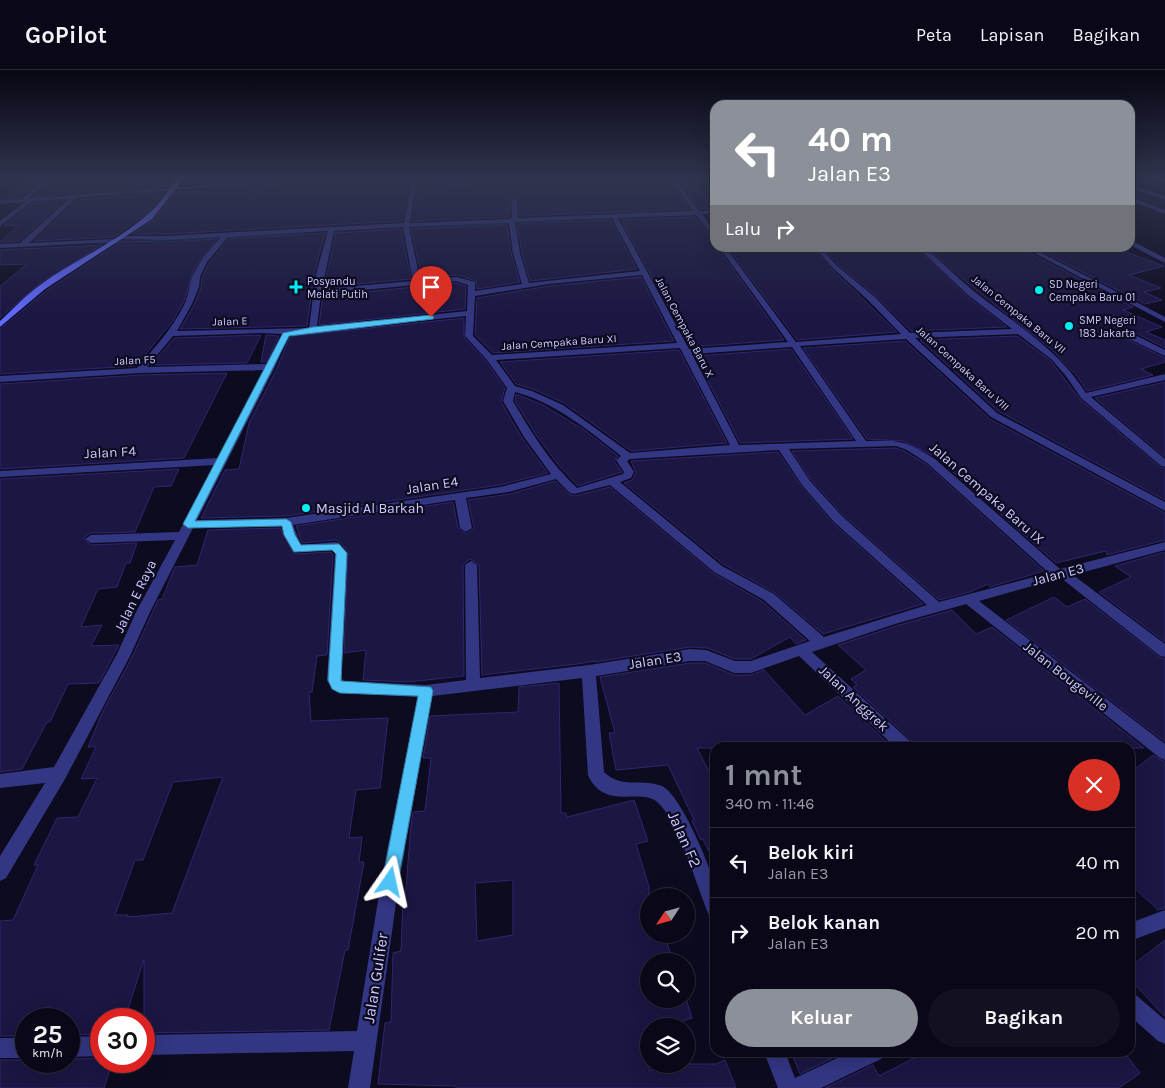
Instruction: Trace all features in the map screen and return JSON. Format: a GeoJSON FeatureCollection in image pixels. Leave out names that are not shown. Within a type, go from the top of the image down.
{"type":"FeatureCollection","features":[{"type":"Feature","properties":{"kind":"street"},"geometry":{"type":"LineString","coordinates":[[22,245],[43,226]]}},
{"type":"Feature","properties":{"kind":"street"},"geometry":{"type":"LineString","coordinates":[[2,322],[42,287],[138,226]]}},
{"type":"Feature","properties":{"kind":"street"},"geometry":{"type":"LineString","coordinates":[[0,247],[223,238],[450,226]]}},
{"type":"Feature","properties":{"kind":"street"},"geometry":{"type":"LineString","coordinates":[[512,226],[517,261],[526,285]]}},
{"type":"Feature","properties":{"kind":"street","name":"Jalan Cempaka Baru X"},"geometry":{"type":"LineString","coordinates":[[615,226],[685,349],[736,448]]}},
{"type":"Feature","properties":{"kind":"street"},"geometry":{"type":"LineString","coordinates":[[406,228],[416,283]]}},
{"type":"Feature","properties":{"kind":"street"},"geometry":{"type":"LineString","coordinates":[[313,329],[320,274],[331,232]]}},
{"type":"Feature","properties":{"kind":"street"},"geometry":{"type":"LineString","coordinates":[[140,370],[171,334],[188,304],[195,287],[196,277],[204,261],[223,238]]}},
{"type":"Feature","properties":{"kind":"street"},"geometry":{"type":"LineString","coordinates":[[0,247],[73,246],[111,243]]}},
{"type":"Feature","properties":{"kind":"street"},"geometry":{"type":"LineString","coordinates":[[1135,245],[1165,261]]}},
{"type":"Feature","properties":{"kind":"street"},"geometry":{"type":"LineString","coordinates":[[726,252],[794,344],[862,443]]}},
{"type":"Feature","properties":{"kind":"street","name":"Jalan Cempaka Baru VIII"},"geometry":{"type":"LineString","coordinates":[[822,252],[835,267],[872,299],[908,336],[994,415],[1165,507]]}},
{"type":"Feature","properties":{"kind":"street","name":"Jalan Cempaka Baru VII"},"geometry":{"type":"LineString","coordinates":[[926,252],[971,293],[1054,357],[1070,374],[1084,396],[1165,464]]}},
{"type":"Feature","properties":{"kind":"street"},"geometry":{"type":"LineString","coordinates":[[1036,252],[1165,320]]}},
{"type":"Feature","properties":{"kind":"street"},"geometry":{"type":"LineString","coordinates":[[318,292],[464,280],[472,284],[472,294],[526,285],[643,273]]}},
{"type":"Feature","properties":{"kind":"street","name":"Jalan Cempaka Baru XI"},"geometry":{"type":"LineString","coordinates":[[472,294],[469,336],[490,358],[1021,331]]}},
{"type":"Feature","properties":{"kind":"street"},"geometry":{"type":"LineString","coordinates":[[291,332],[470,313]]}},
{"type":"Feature","properties":{"kind":"street","name":"Jalan E"},"geometry":{"type":"LineString","coordinates":[[171,334],[260,331],[291,332]]}},
{"type":"Feature","properties":{"kind":"street","name":"Jalan E Raya"},"geometry":{"type":"LineString","coordinates":[[0,872],[59,774],[123,656],[185,530],[271,367],[283,337],[291,332]]}},
{"type":"Feature","properties":{"kind":"street"},"geometry":{"type":"LineString","coordinates":[[1124,333],[1165,353]]}},
{"type":"Feature","properties":{"kind":"street"},"geometry":{"type":"LineString","coordinates":[[490,358],[512,388],[537,394],[590,427],[628,456],[621,460],[629,474],[576,492],[558,475],[521,424],[508,401],[512,388]]}},
{"type":"Feature","properties":{"kind":"street","name":"Jalan F5"},"geometry":{"type":"LineString","coordinates":[[0,379],[140,370],[271,367]]}},
{"type":"Feature","properties":{"kind":"street"},"geometry":{"type":"LineString","coordinates":[[1084,396],[1165,377]]}},
{"type":"Feature","properties":{"kind":"street","name":"Jalan Cempaka Baru IX"},"geometry":{"type":"LineString","coordinates":[[628,456],[736,448],[862,443],[897,443],[911,448],[931,461],[1060,574],[1165,652]]}},
{"type":"Feature","properties":{"kind":"street"},"geometry":{"type":"LineString","coordinates":[[782,447],[806,482],[838,520],[937,607]]}},
{"type":"Feature","properties":{"kind":"street","name":"Jalan F4"},"geometry":{"type":"LineString","coordinates":[[0,474],[221,461]]}},
{"type":"Feature","properties":{"kind":"street","name":"Jalan E4"},"geometry":{"type":"LineString","coordinates":[[91,539],[286,522],[519,488],[558,475]]}},
{"type":"Feature","properties":{"kind":"street"},"geometry":{"type":"LineString","coordinates":[[612,481],[718,569],[769,596],[820,642]]}},
{"type":"Feature","properties":{"kind":"street"},"geometry":{"type":"LineString","coordinates":[[460,496],[466,528]]}},
{"type":"Feature","properties":{"kind":"street","name":"Jalan E3"},"geometry":{"type":"LineString","coordinates":[[286,522],[290,535],[298,549],[335,546],[341,553],[334,680],[337,685],[340,687],[426,691],[589,671],[690,655],[706,656],[734,667],[751,667],[820,642],[937,607],[1165,546]]}},
{"type":"Feature","properties":{"kind":"street"},"geometry":{"type":"LineString","coordinates":[[471,565],[473,685]]}},
{"type":"Feature","properties":{"kind":"street","name":"Jalan Bougeville"},"geometry":{"type":"LineString","coordinates":[[968,599],[1165,753]]}},
{"type":"Feature","properties":{"kind":"street","name":"Jalan Anggrek"},"geometry":{"type":"LineString","coordinates":[[800,649],[901,742]]}},
{"type":"Feature","properties":{"kind":"street","name":"Jalan F2"},"geometry":{"type":"LineString","coordinates":[[589,671],[596,775],[604,784],[614,789],[649,790],[661,794],[675,812],[710,897]]}},
{"type":"Feature","properties":{"kind":"street","name":"Jalan Gulifer"},"geometry":{"type":"LineString","coordinates":[[359,1088],[390,882],[426,691]]}},
{"type":"Feature","properties":{"kind":"street"},"geometry":{"type":"LineString","coordinates":[[0,780],[59,774]]}},
{"type":"Feature","properties":{"kind":"street"},"geometry":{"type":"LineString","coordinates":[[1135,930],[1165,919]]}},
{"type":"Feature","properties":{"kind":"street"},"geometry":{"type":"LineString","coordinates":[[1135,1007],[1165,1034]]}},
{"type":"Feature","properties":{"kind":"street"},"geometry":{"type":"LineString","coordinates":[[155,1045],[365,1041]]}},
{"type":"Feature","properties":{"kind":"street"},"geometry":{"type":"LineString","coordinates":[[0,1048],[15,1048]]}},
{"type":"Feature","properties":{"kind":"street"},"geometry":{"type":"LineString","coordinates":[[776,1057],[789,1088]]}},
{"type":"Feature","properties":{"kind":"street"},"geometry":{"type":"LineString","coordinates":[[797,1088],[863,1057]]}},
{"type":"Feature","properties":{"kind":"building"},"geometry":{"type":"Polygon","coordinates":[[[18,226],[36,226],[19,241],[0,242],[18,226]]]}},
{"type":"Feature","properties":{"kind":"building"},"geometry":{"type":"Polygon","coordinates":[[[50,226],[129,226],[114,237],[34,241],[50,226]]]}},
{"type":"Feature","properties":{"kind":"building"},"geometry":{"type":"Polygon","coordinates":[[[145,226],[320,226],[165,234],[132,234],[145,226]]]}},
{"type":"Feature","properties":{"kind":"building"},"geometry":{"type":"Polygon","coordinates":[[[507,226],[511,253],[520,282],[477,289],[476,281],[458,275],[422,278],[411,229],[507,226]]]}},
{"type":"Feature","properties":{"kind":"building"},"geometry":{"type":"Polygon","coordinates":[[[517,226],[614,226],[637,269],[530,281],[522,253],[517,226]]]}},
{"type":"Feature","properties":{"kind":"building"},"geometry":{"type":"Polygon","coordinates":[[[624,226],[702,226],[710,234],[710,252],[721,252],[784,340],[690,347],[624,226]]]}},
{"type":"Feature","properties":{"kind":"building"},"geometry":{"type":"Polygon","coordinates":[[[401,229],[411,279],[324,287],[336,233],[401,229]]]}},
{"type":"Feature","properties":{"kind":"building"},"geometry":{"type":"Polygon","coordinates":[[[325,233],[314,274],[307,326],[180,329],[194,305],[201,288],[202,278],[209,263],[229,239],[325,233]]]}},
{"type":"Feature","properties":{"kind":"building"},"geometry":{"type":"Polygon","coordinates":[[[217,239],[194,269],[184,301],[173,321],[136,366],[0,374],[0,329],[46,291],[122,241],[165,242],[217,239]]]}},
{"type":"Feature","properties":{"kind":"building"},"geometry":{"type":"Polygon","coordinates":[[[102,245],[39,284],[0,318],[0,286],[27,264],[0,265],[0,250],[102,245]]]}},
{"type":"Feature","properties":{"kind":"building"},"geometry":{"type":"Polygon","coordinates":[[[731,252],[817,252],[897,332],[797,340],[731,252]]]}},
{"type":"Feature","properties":{"kind":"building"},"geometry":{"type":"Polygon","coordinates":[[[827,252],[920,252],[967,296],[1007,327],[911,331],[876,296],[838,265],[827,252]]]}},
{"type":"Feature","properties":{"kind":"building"},"geometry":{"type":"Polygon","coordinates":[[[932,252],[1028,252],[1133,307],[1123,310],[1162,327],[1146,332],[1165,340],[1165,348],[1128,329],[1120,330],[1119,335],[1165,358],[1165,362],[1141,369],[1153,375],[1087,391],[1077,376],[1051,349],[971,286],[932,252]]]}},
{"type":"Feature","properties":{"kind":"building"},"geometry":{"type":"Polygon","coordinates":[[[1043,252],[1126,252],[1164,266],[1129,275],[1161,288],[1144,292],[1162,300],[1145,304],[1043,252]]]}},
{"type":"Feature","properties":{"kind":"building"},"geometry":{"type":"Polygon","coordinates":[[[641,277],[674,341],[493,353],[475,335],[477,298],[549,286],[641,277]]]}},
{"type":"Feature","properties":{"kind":"building"},"geometry":{"type":"Polygon","coordinates":[[[456,283],[466,286],[465,309],[319,325],[323,296],[456,283]]]}},
{"type":"Feature","properties":{"kind":"building"},"geometry":{"type":"Polygon","coordinates":[[[464,318],[464,337],[486,361],[505,388],[501,402],[522,438],[548,473],[500,485],[286,516],[201,518],[225,470],[239,469],[249,423],[277,368],[289,339],[294,336],[464,318]]]}},
{"type":"Feature","properties":{"kind":"building"},"geometry":{"type":"Polygon","coordinates":[[[261,335],[247,363],[151,365],[174,338],[261,335]]]}},
{"type":"Feature","properties":{"kind":"building"},"geometry":{"type":"Polygon","coordinates":[[[266,335],[279,336],[267,362],[261,362],[266,335]]]}},
{"type":"Feature","properties":{"kind":"building"},"geometry":{"type":"Polygon","coordinates":[[[1017,336],[1050,360],[1080,399],[1160,467],[1165,469],[1165,500],[998,411],[920,340],[1017,336]]]}},
{"type":"Feature","properties":{"kind":"building"},"geometry":{"type":"Polygon","coordinates":[[[905,341],[990,419],[1165,513],[1165,540],[1107,555],[1106,551],[1056,563],[936,457],[903,441],[867,439],[803,348],[905,341]]]}},
{"type":"Feature","properties":{"kind":"building"},"geometry":{"type":"Polygon","coordinates":[[[791,349],[853,439],[740,443],[695,356],[791,349]]]}},
{"type":"Feature","properties":{"kind":"building"},"geometry":{"type":"Polygon","coordinates":[[[679,350],[727,443],[631,451],[564,403],[533,389],[516,384],[500,362],[679,350]]]}},
{"type":"Feature","properties":{"kind":"building"},"geometry":{"type":"Polygon","coordinates":[[[227,373],[184,458],[0,469],[0,384],[140,375],[227,373]]]}},
{"type":"Feature","properties":{"kind":"building"},"geometry":{"type":"Polygon","coordinates":[[[1165,382],[1165,457],[1095,398],[1165,382]]]}},
{"type":"Feature","properties":{"kind":"building"},"geometry":{"type":"Polygon","coordinates":[[[516,394],[543,405],[583,429],[618,456],[614,461],[622,472],[578,486],[560,467],[536,435],[515,401],[516,394]]]}},
{"type":"Feature","properties":{"kind":"building"},"geometry":{"type":"Polygon","coordinates":[[[896,448],[926,464],[1044,571],[990,587],[988,584],[970,592],[939,600],[843,515],[811,480],[792,451],[896,448]]]}},
{"type":"Feature","properties":{"kind":"building"},"geometry":{"type":"Polygon","coordinates":[[[778,452],[801,486],[833,523],[923,604],[823,634],[775,593],[723,564],[624,483],[632,480],[636,473],[631,461],[778,452]]]}},
{"type":"Feature","properties":{"kind":"building"},"geometry":{"type":"Polygon","coordinates":[[[179,469],[171,486],[154,487],[135,532],[91,533],[83,538],[91,545],[137,543],[130,563],[126,563],[117,587],[98,589],[81,627],[102,625],[91,646],[119,645],[99,683],[68,684],[50,722],[47,722],[22,769],[0,772],[0,479],[179,469]]]}},
{"type":"Feature","properties":{"kind":"building"},"geometry":{"type":"Polygon","coordinates":[[[555,481],[569,494],[574,496],[610,487],[713,573],[763,602],[806,640],[796,644],[790,637],[751,659],[735,659],[707,648],[690,647],[595,662],[482,675],[479,565],[470,559],[463,565],[464,676],[408,682],[363,680],[366,650],[344,653],[348,552],[340,542],[335,540],[302,543],[296,526],[453,502],[458,528],[467,534],[474,528],[468,500],[510,494],[555,481]]]}},
{"type":"Feature","properties":{"kind":"building"},"geometry":{"type":"Polygon","coordinates":[[[280,528],[294,554],[331,552],[333,555],[327,655],[317,656],[312,692],[309,692],[311,721],[388,718],[380,788],[356,790],[349,838],[362,837],[359,862],[364,862],[348,950],[345,950],[329,1030],[155,1033],[155,1008],[144,1008],[144,959],[128,1008],[90,1008],[90,1034],[80,1035],[80,1008],[15,1008],[15,1036],[0,1036],[0,921],[13,920],[38,865],[34,865],[57,818],[78,817],[97,778],[81,779],[96,747],[88,747],[103,711],[132,657],[158,600],[162,599],[175,567],[197,565],[208,530],[280,528]],[[223,777],[173,782],[143,860],[135,860],[115,915],[128,915],[127,917],[172,913],[223,777]]]}},
{"type":"Feature","properties":{"kind":"building"},"geometry":{"type":"Polygon","coordinates":[[[1165,552],[1165,642],[1099,592],[1131,577],[1115,566],[1165,552]]]}},
{"type":"Feature","properties":{"kind":"building"},"geometry":{"type":"Polygon","coordinates":[[[1054,597],[1067,607],[1085,599],[1159,657],[1165,659],[1165,742],[1006,620],[1054,597]]]}},
{"type":"Feature","properties":{"kind":"building"},"geometry":{"type":"Polygon","coordinates":[[[952,610],[976,634],[992,627],[1144,748],[1135,748],[1135,742],[913,742],[853,687],[857,685],[851,679],[866,670],[838,645],[952,610]]]}},
{"type":"Feature","properties":{"kind":"building"},"geometry":{"type":"Polygon","coordinates":[[[690,663],[705,663],[734,675],[751,675],[764,670],[805,715],[838,696],[887,742],[710,742],[710,748],[697,748],[710,773],[710,854],[703,839],[701,840],[692,821],[694,820],[668,765],[616,770],[609,733],[615,733],[600,677],[690,663]]]}},
{"type":"Feature","properties":{"kind":"building"},"geometry":{"type":"Polygon","coordinates":[[[559,683],[561,813],[566,813],[567,817],[634,800],[648,841],[636,844],[649,887],[640,888],[640,943],[667,943],[670,953],[640,953],[640,1008],[689,1008],[692,1018],[640,1018],[640,1073],[695,1073],[695,1064],[716,1064],[725,1060],[736,1088],[456,1088],[456,1086],[378,1084],[385,1023],[391,1022],[393,953],[401,951],[403,900],[405,900],[413,812],[425,811],[431,758],[423,758],[430,716],[518,712],[519,687],[559,683]],[[513,880],[475,883],[477,941],[513,935],[513,880]]]}},
{"type":"Feature","properties":{"kind":"building"},"geometry":{"type":"Polygon","coordinates":[[[1153,755],[1165,762],[1165,908],[1158,910],[1135,889],[1135,769],[1153,755]]]}},
{"type":"Feature","properties":{"kind":"building"},"geometry":{"type":"Polygon","coordinates":[[[1165,940],[1165,1017],[1135,984],[1135,963],[1165,940]]]}},
{"type":"Feature","properties":{"kind":"building"},"geometry":{"type":"Polygon","coordinates":[[[793,1057],[835,1057],[800,1074],[793,1057]]]}},
{"type":"Feature","properties":{"kind":"building"},"geometry":{"type":"Polygon","coordinates":[[[916,1057],[1128,1057],[1140,1073],[1119,1088],[825,1088],[873,1065],[879,1076],[916,1057]]]}},
{"type":"Feature","properties":{"kind":"building"},"geometry":{"type":"Polygon","coordinates":[[[90,1058],[90,1073],[109,1073],[104,1088],[0,1088],[0,1060],[15,1060],[15,1073],[80,1073],[80,1059],[90,1058]]]}},
{"type":"Feature","properties":{"kind":"waterway"},"geometry":{"type":"LineString","coordinates":[[317,234],[472,226]]}},
{"type":"Feature","properties":{"kind":"waterway"},"geometry":{"type":"LineString","coordinates":[[97,243],[303,234]]}},
{"type":"Feature","properties":{"kind":"place","name":"Posyandu Melati Putih"},"geometry":{"type":"Point","coordinates":[296,287]}},
{"type":"Feature","properties":{"kind":"place","name":"SD Negeri Cempaka Baru 01"},"geometry":{"type":"Point","coordinates":[1039,290]}},
{"type":"Feature","properties":{"kind":"place","name":"SMP Negeri 183 Jakarta"},"geometry":{"type":"Point","coordinates":[1069,326]}},
{"type":"Feature","properties":{"kind":"place","name":"Masjid Al Barkah"},"geometry":{"type":"Point","coordinates":[306,508]}},
{"type":"Feature","properties":{"kind":"route"},"geometry":{"type":"LineString","coordinates":[[390,882],[426,691],[340,687],[337,685],[334,680],[341,553],[335,546],[298,549],[290,535],[286,522],[188,524],[247,409],[271,367],[286,334],[313,329],[431,317]]}}]}
